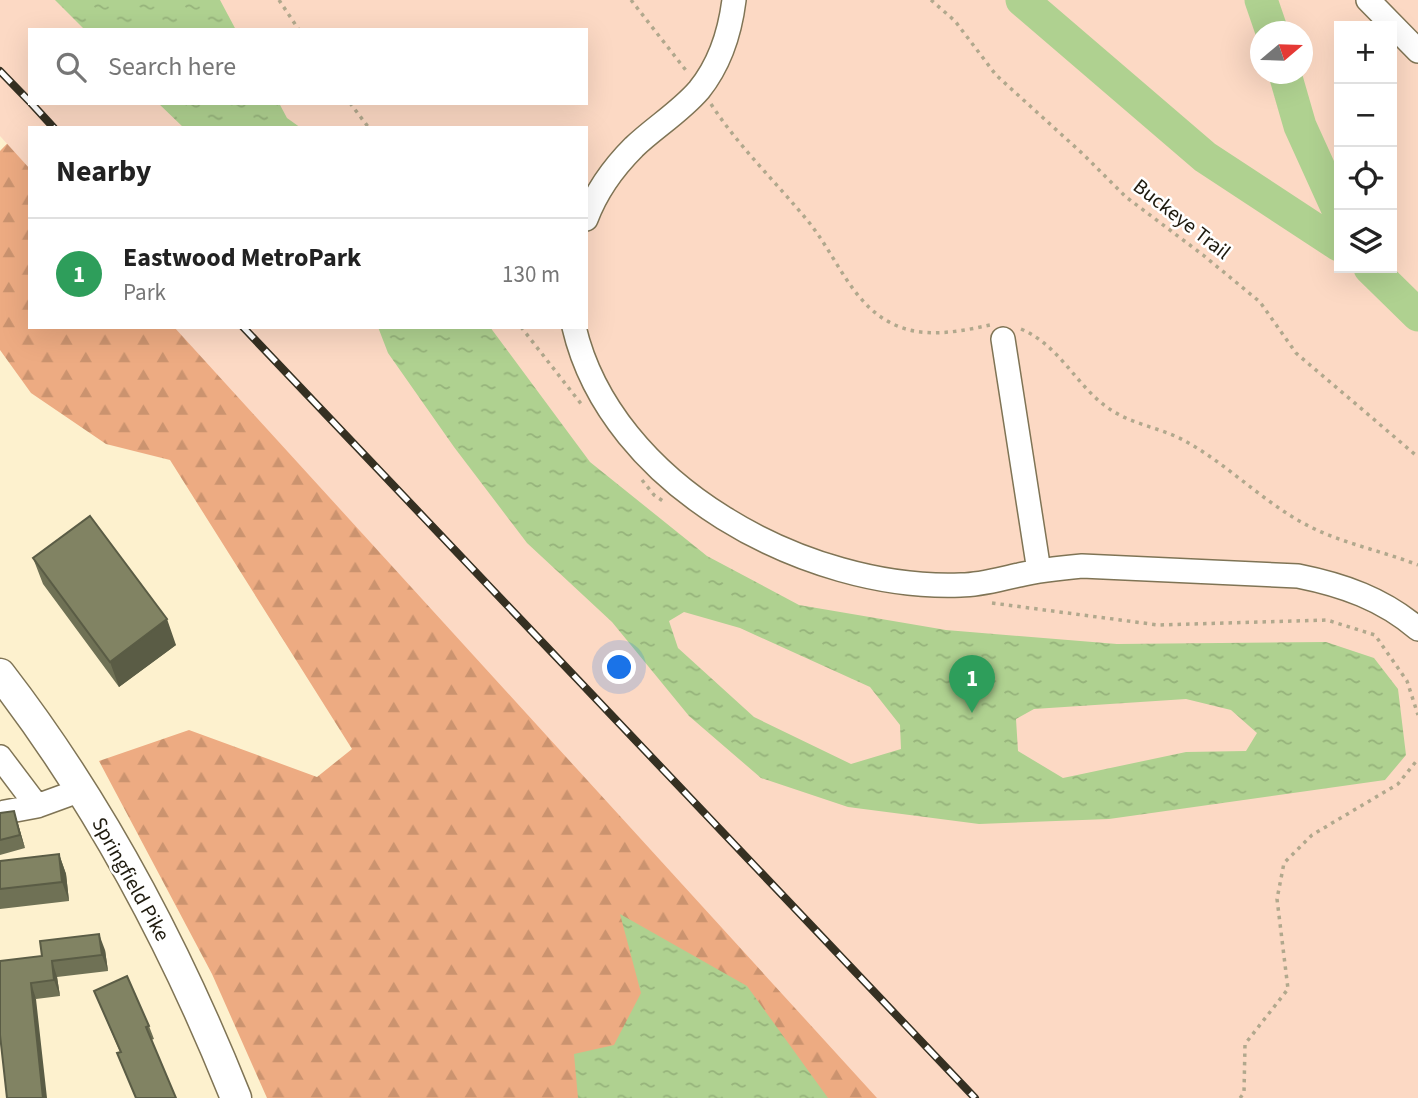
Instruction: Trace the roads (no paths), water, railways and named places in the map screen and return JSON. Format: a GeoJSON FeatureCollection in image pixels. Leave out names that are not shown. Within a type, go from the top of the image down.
{"type":"FeatureCollection","features":[{"type":"Feature","properties":{"kind":"main road","name":"Springfield Pike"},"geometry":{"type":"LineString","coordinates":[[5,691],[81,790],[130,873],[180,970],[236,1098]]}},
{"type":"Feature","properties":{"kind":"lane"},"geometry":{"type":"LineString","coordinates":[[588,215],[602,187],[617,166],[700,88],[723,47],[731,24],[734,0]]}},
{"type":"Feature","properties":{"kind":"lane"},"geometry":{"type":"LineString","coordinates":[[1368,0],[1418,51]]}},
{"type":"Feature","properties":{"kind":"lane"},"geometry":{"type":"LineString","coordinates":[[574,329],[580,353],[594,385],[639,446],[665,473],[724,518],[795,554],[872,577],[911,583],[986,583],[1039,571],[1082,566],[1298,576],[1357,592],[1385,605],[1418,629]]}},
{"type":"Feature","properties":{"kind":"lane"},"geometry":{"type":"LineString","coordinates":[[1003,340],[1039,571]]}},
{"type":"Feature","properties":{"kind":"lane"},"geometry":{"type":"LineString","coordinates":[[0,757],[37,806]]}},
{"type":"Feature","properties":{"kind":"lane"},"geometry":{"type":"LineString","coordinates":[[2,811],[37,806],[81,790]]}},
{"type":"Feature","properties":{"kind":"water"},"geometry":{"type":"Polygon","coordinates":[[[55,0],[220,0],[235,28],[83,28],[55,0]]]}},
{"type":"Feature","properties":{"kind":"water"},"geometry":{"type":"Polygon","coordinates":[[[160,105],[280,105],[287,118],[298,126],[182,126],[160,105]]]}},
{"type":"Feature","properties":{"kind":"water"},"geometry":{"type":"Polygon","coordinates":[[[379,329],[491,329],[590,462],[707,556],[799,605],[946,630],[1117,644],[1326,642],[1374,658],[1398,689],[1406,755],[1385,780],[1109,819],[979,824],[848,807],[761,778],[689,716],[612,622],[527,543],[454,447],[388,353],[379,329]],[[684,612],[669,621],[678,648],[754,717],[851,764],[901,749],[900,725],[870,687],[740,628],[684,612]],[[1186,699],[1034,709],[1016,719],[1018,751],[1063,778],[1186,752],[1246,751],[1257,733],[1231,710],[1186,699]]]}},
{"type":"Feature","properties":{"kind":"water"},"geometry":{"type":"Polygon","coordinates":[[[620,914],[747,986],[828,1098],[578,1098],[574,1054],[614,1045],[641,993],[620,914]]]}},
{"type":"Feature","properties":{"kind":"waterway"},"geometry":{"type":"LineString","coordinates":[[1022,0],[1205,157],[1334,242]]}},
{"type":"Feature","properties":{"kind":"waterway"},"geometry":{"type":"LineString","coordinates":[[1261,0],[1268,21]]}},
{"type":"Feature","properties":{"kind":"waterway"},"geometry":{"type":"LineString","coordinates":[[1288,84],[1300,126],[1338,210]]}},
{"type":"Feature","properties":{"kind":"waterway"},"geometry":{"type":"LineString","coordinates":[[1375,273],[1418,315]]}},
{"type":"Feature","properties":{"kind":"railway"},"geometry":{"type":"LineString","coordinates":[[0,71],[28,100]]}},
{"type":"Feature","properties":{"kind":"railway"},"geometry":{"type":"LineString","coordinates":[[33,105],[52,126]]}},
{"type":"Feature","properties":{"kind":"railway"},"geometry":{"type":"LineString","coordinates":[[245,329],[975,1098]]}},
{"type":"Feature","properties":{"kind":"place","name":"Eastwood MetroPark"},"geometry":{"type":"Point","coordinates":[972,713]}}]}
